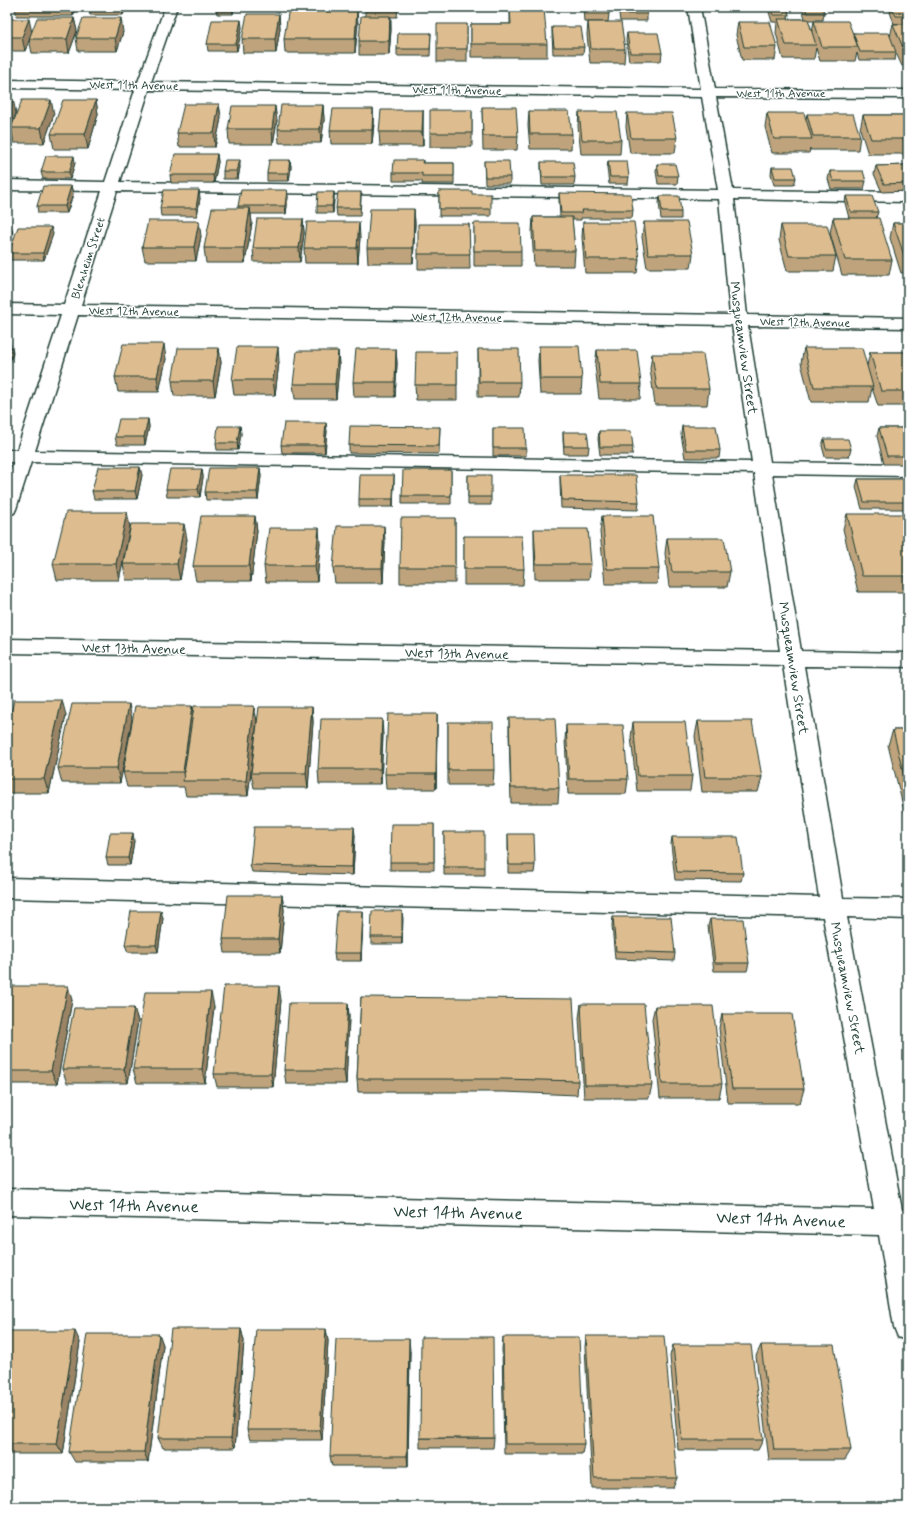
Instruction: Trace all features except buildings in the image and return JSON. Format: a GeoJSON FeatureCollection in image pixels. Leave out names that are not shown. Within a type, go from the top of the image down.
{"type":"FeatureCollection","features":[{"type":"Feature","properties":{"kind":"street","name":"Blenheim Street"},"geometry":{"type":"LineString","coordinates":[[7,509],[15,456],[71,310],[143,86],[171,7]]}},
{"type":"Feature","properties":{"kind":"street","name":"Musqueamview Street"},"geometry":{"type":"LineString","coordinates":[[694,7],[726,195],[740,322],[762,468],[833,908],[899,1223],[908,1327]]}},
{"type":"Feature","properties":{"kind":"street","name":"West 11th Avenue"},"geometry":{"type":"LineString","coordinates":[[7,84],[709,93],[908,94]]}},
{"type":"Feature","properties":{"kind":"street"},"geometry":{"type":"LineString","coordinates":[[7,186],[908,197]]}},
{"type":"Feature","properties":{"kind":"street","name":"West 12th Avenue"},"geometry":{"type":"LineString","coordinates":[[7,309],[740,322],[908,323]]}},
{"type":"Feature","properties":{"kind":"street"},"geometry":{"type":"LineString","coordinates":[[15,456],[908,470]]}},
{"type":"Feature","properties":{"kind":"street","name":"West 13th Avenue"},"geometry":{"type":"LineString","coordinates":[[7,646],[908,660]]}},
{"type":"Feature","properties":{"kind":"street"},"geometry":{"type":"LineString","coordinates":[[7,888],[908,909]]}},
{"type":"Feature","properties":{"kind":"street","name":"West 14th Avenue"},"geometry":{"type":"LineString","coordinates":[[7,1202],[899,1223]]}}]}
